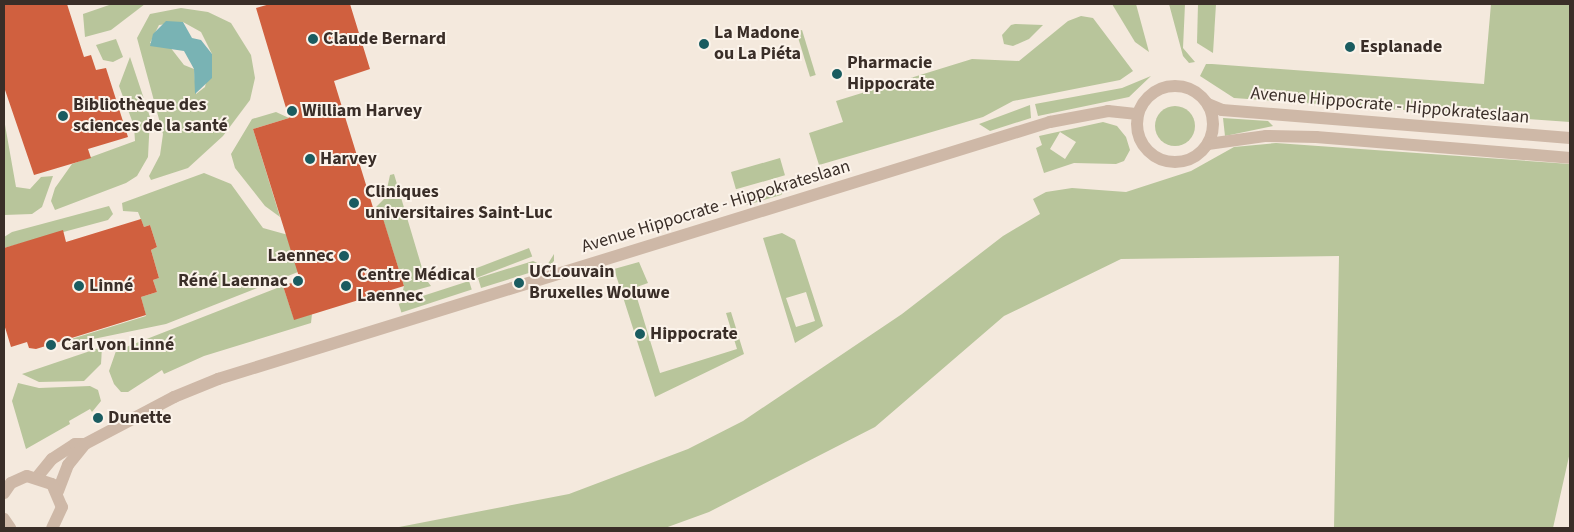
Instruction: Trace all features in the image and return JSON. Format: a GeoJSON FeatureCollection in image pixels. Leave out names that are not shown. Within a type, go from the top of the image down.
{"type":"FeatureCollection","features":[{"type":"Feature","properties":{"kind":"street","name":"Avenue Hippocrate - Hippokrateslaan"},"geometry":{"type":"LineString","coordinates":[[52,528],[62,507],[58,491],[68,465],[86,444],[174,397],[270,362],[1050,122],[1108,111],[1138,114],[1151,95],[1172,86],[1193,90],[1208,104],[1222,110],[1570,138]]}},
{"type":"Feature","properties":{"kind":"street"},"geometry":{"type":"LineString","coordinates":[[1138,114],[1142,144],[1160,160],[1191,159],[1208,144],[1213,124],[1208,104]]}},
{"type":"Feature","properties":{"kind":"street","name":"Avenue Hippocrate - Hippokrateslaan"},"geometry":{"type":"LineString","coordinates":[[1208,144],[1266,136],[1316,137],[1570,158]]}},
{"type":"Feature","properties":{"kind":"street","name":"Avenue Hippocrate - Hippokrateslaan"},"geometry":{"type":"LineString","coordinates":[[38,476],[52,459],[75,444],[86,444]]}},
{"type":"Feature","properties":{"kind":"street"},"geometry":{"type":"LineString","coordinates":[[4,492],[19,478],[38,476],[58,491]]}},
{"type":"Feature","properties":{"kind":"street"},"geometry":{"type":"LineString","coordinates":[[4,519],[10,528]]}},
{"type":"Feature","properties":{"kind":"green space"},"geometry":{"type":"Polygon","coordinates":[[[112,4],[145,4],[111,30],[85,37],[83,14],[112,4]]]}},
{"type":"Feature","properties":{"kind":"green space"},"geometry":{"type":"Polygon","coordinates":[[[1112,4],[1136,4],[1149,52],[1135,42],[1112,4]]]}},
{"type":"Feature","properties":{"kind":"green space"},"geometry":{"type":"Polygon","coordinates":[[[1169,4],[1185,4],[1183,48],[1195,62],[1189,63],[1183,56],[1169,4]]]}},
{"type":"Feature","properties":{"kind":"green space"},"geometry":{"type":"Polygon","coordinates":[[[1198,4],[1216,4],[1213,53],[1197,43],[1198,4]]]}},
{"type":"Feature","properties":{"kind":"green space"},"geometry":{"type":"Polygon","coordinates":[[[1491,4],[1570,4],[1570,122],[1234,98],[1200,76],[1206,64],[1212,64],[1484,84],[1491,4]]]}},
{"type":"Feature","properties":{"kind":"green space"},"geometry":{"type":"Polygon","coordinates":[[[181,8],[208,12],[231,23],[251,55],[255,78],[250,100],[223,136],[188,168],[151,180],[149,176],[160,155],[163,134],[137,38],[150,14],[181,8]],[[183,22],[159,25],[150,43],[170,47],[184,65],[194,69],[196,94],[205,87],[212,54],[201,32],[183,22]]]}},
{"type":"Feature","properties":{"kind":"green space"},"geometry":{"type":"Polygon","coordinates":[[[1081,16],[1093,18],[1133,71],[1120,80],[1013,101],[983,117],[819,165],[809,133],[843,122],[836,101],[972,59],[1019,61],[1068,21],[1081,16]]]}},
{"type":"Feature","properties":{"kind":"green space"},"geometry":{"type":"Polygon","coordinates":[[[1011,25],[1043,25],[1029,39],[1013,46],[1004,44],[1002,35],[1011,25]]]}},
{"type":"Feature","properties":{"kind":"green space"},"geometry":{"type":"Polygon","coordinates":[[[802,30],[816,75],[810,77],[796,32],[802,30]]]}},
{"type":"Feature","properties":{"kind":"green space"},"geometry":{"type":"Polygon","coordinates":[[[116,39],[123,57],[113,62],[103,60],[96,45],[116,39]]]}},
{"type":"Feature","properties":{"kind":"green space"},"geometry":{"type":"Polygon","coordinates":[[[130,57],[150,117],[148,157],[137,176],[126,183],[55,210],[51,201],[55,188],[72,164],[135,141],[134,126],[119,86],[130,57]]]}},
{"type":"Feature","properties":{"kind":"green space"},"geometry":{"type":"Polygon","coordinates":[[[1151,76],[1129,97],[1038,116],[1035,104],[1122,88],[1151,76]]]}},
{"type":"Feature","properties":{"kind":"green space"},"geometry":{"type":"Polygon","coordinates":[[[1030,105],[1031,118],[990,131],[979,124],[1030,105]]]}},
{"type":"Feature","properties":{"kind":"green space"},"geometry":{"type":"Polygon","coordinates":[[[1175,106],[1189,112],[1195,126],[1189,140],[1175,146],[1161,140],[1155,126],[1161,112],[1175,106]]]}},
{"type":"Feature","properties":{"kind":"green space"},"geometry":{"type":"Polygon","coordinates":[[[276,112],[289,118],[253,129],[280,217],[265,206],[235,168],[231,154],[252,119],[276,112]]]}},
{"type":"Feature","properties":{"kind":"green space"},"geometry":{"type":"Polygon","coordinates":[[[1223,118],[1268,121],[1273,126],[1225,136],[1223,118]]]}},
{"type":"Feature","properties":{"kind":"green space"},"geometry":{"type":"Polygon","coordinates":[[[4,119],[16,187],[30,189],[41,177],[53,176],[42,207],[32,214],[4,215],[4,119]]]}},
{"type":"Feature","properties":{"kind":"green space"},"geometry":{"type":"Polygon","coordinates":[[[1103,122],[1117,126],[1126,137],[1130,150],[1124,161],[1116,164],[1074,163],[1044,173],[1036,148],[1042,145],[1039,136],[1103,122]],[[1060,132],[1050,149],[1065,159],[1076,142],[1060,132]]]}},
{"type":"Feature","properties":{"kind":"green space"},"geometry":{"type":"Polygon","coordinates":[[[1276,143],[1570,164],[1570,452],[1553,528],[1334,528],[1339,256],[1121,259],[1004,316],[875,427],[709,512],[665,528],[394,528],[569,494],[688,449],[743,421],[902,314],[1003,236],[1040,214],[1033,199],[1046,192],[1072,188],[1126,192],[1191,171],[1234,147],[1276,143]]]}},
{"type":"Feature","properties":{"kind":"green space"},"geometry":{"type":"Polygon","coordinates":[[[780,158],[785,175],[736,189],[731,172],[780,158]]]}},
{"type":"Feature","properties":{"kind":"green space"},"geometry":{"type":"Polygon","coordinates":[[[204,173],[231,184],[263,228],[299,238],[298,272],[166,324],[69,344],[68,340],[146,316],[141,297],[157,292],[153,280],[159,278],[151,250],[157,247],[150,225],[144,227],[138,212],[123,211],[122,203],[204,173]]]}},
{"type":"Feature","properties":{"kind":"green space"},"geometry":{"type":"Polygon","coordinates":[[[394,174],[425,278],[431,286],[402,294],[404,286],[381,213],[302,237],[373,210],[385,198],[390,175],[394,174]]]}},
{"type":"Feature","properties":{"kind":"green space"},"geometry":{"type":"Polygon","coordinates":[[[795,180],[781,195],[747,205],[736,198],[795,180]]]}},
{"type":"Feature","properties":{"kind":"green space"},"geometry":{"type":"Polygon","coordinates":[[[109,206],[113,214],[108,220],[4,248],[4,237],[12,232],[109,206]]]}},
{"type":"Feature","properties":{"kind":"green space"},"geometry":{"type":"Polygon","coordinates":[[[782,233],[795,240],[823,326],[795,343],[763,238],[782,233]],[[806,292],[786,298],[796,327],[815,321],[806,292]]]}},
{"type":"Feature","properties":{"kind":"green space"},"geometry":{"type":"Polygon","coordinates":[[[529,248],[532,256],[472,280],[468,271],[529,248]]]}},
{"type":"Feature","properties":{"kind":"green space"},"geometry":{"type":"Polygon","coordinates":[[[554,254],[554,261],[548,267],[481,288],[478,278],[533,261],[546,267],[554,254]]]}},
{"type":"Feature","properties":{"kind":"green space"},"geometry":{"type":"Polygon","coordinates":[[[639,262],[648,283],[634,288],[660,373],[737,349],[726,313],[731,312],[744,354],[655,397],[614,269],[639,262]]]}},
{"type":"Feature","properties":{"kind":"green space"},"geometry":{"type":"Polygon","coordinates":[[[300,279],[283,286],[294,319],[312,314],[311,323],[204,356],[164,374],[162,370],[128,392],[121,392],[114,384],[109,371],[116,351],[300,279]]]}},
{"type":"Feature","properties":{"kind":"green space"},"geometry":{"type":"Polygon","coordinates":[[[469,281],[472,290],[401,312],[399,304],[469,281]]]}},
{"type":"Feature","properties":{"kind":"green space"},"geometry":{"type":"Polygon","coordinates":[[[102,347],[101,364],[84,381],[39,382],[22,374],[102,347]]]}},
{"type":"Feature","properties":{"kind":"green space"},"geometry":{"type":"Polygon","coordinates":[[[18,383],[39,388],[90,386],[98,390],[101,401],[92,412],[90,409],[69,421],[70,424],[26,449],[12,401],[18,383]]]}},
{"type":"Feature","properties":{"kind":"water"},"geometry":{"type":"Polygon","coordinates":[[[166,21],[183,22],[192,38],[201,40],[212,54],[212,78],[195,94],[194,69],[184,51],[150,46],[153,34],[166,21]]]}},
{"type":"Feature","properties":{"kind":"building"},"geometry":{"type":"Polygon","coordinates":[[[4,4],[67,4],[84,57],[91,55],[96,70],[106,68],[128,137],[88,149],[91,158],[34,175],[4,87],[4,4]]]}},
{"type":"Feature","properties":{"kind":"building"},"geometry":{"type":"Polygon","coordinates":[[[270,4],[350,4],[370,69],[334,81],[375,214],[381,212],[404,286],[294,320],[283,286],[300,280],[253,129],[289,118],[256,8],[270,4]]]}},
{"type":"Feature","properties":{"kind":"building","name":"Linné"},"geometry":{"type":"Polygon","coordinates":[[[141,219],[144,227],[150,225],[157,247],[151,250],[159,278],[153,280],[157,292],[141,297],[146,315],[36,349],[29,348],[27,342],[11,347],[4,324],[4,248],[63,230],[66,242],[141,219]]]}},
{"type":"Feature","properties":{"kind":"place","name":"Claude Bernard"},"geometry":{"type":"Point","coordinates":[313,39]}},
{"type":"Feature","properties":{"kind":"place","name":"La Madone ou La Piéta"},"geometry":{"type":"Point","coordinates":[704,44]}},
{"type":"Feature","properties":{"kind":"place","name":"Esplanade"},"geometry":{"type":"Point","coordinates":[1350,47]}},
{"type":"Feature","properties":{"kind":"place","name":"Pharmacie Hippocrate"},"geometry":{"type":"Point","coordinates":[837,74]}},
{"type":"Feature","properties":{"kind":"place","name":"William Harvey"},"geometry":{"type":"Point","coordinates":[292,111]}},
{"type":"Feature","properties":{"kind":"place","name":"Bibliothèque des sciences de la santé"},"geometry":{"type":"Point","coordinates":[63,116]}},
{"type":"Feature","properties":{"kind":"place","name":"Harvey"},"geometry":{"type":"Point","coordinates":[310,159]}},
{"type":"Feature","properties":{"kind":"place","name":"Cliniques universitaires Saint-Luc"},"geometry":{"type":"Point","coordinates":[354,203]}},
{"type":"Feature","properties":{"kind":"place","name":"Laennec"},"geometry":{"type":"Point","coordinates":[344,256]}},
{"type":"Feature","properties":{"kind":"place","name":"Réné Laennac"},"geometry":{"type":"Point","coordinates":[298,281]}},
{"type":"Feature","properties":{"kind":"place","name":"UCLouvain Bruxelles Woluwe"},"geometry":{"type":"Point","coordinates":[519,283]}},
{"type":"Feature","properties":{"kind":"place","name":"Linné"},"geometry":{"type":"Point","coordinates":[79,286]}},
{"type":"Feature","properties":{"kind":"place","name":"Centre Médical Laennec"},"geometry":{"type":"Point","coordinates":[346,286]}},
{"type":"Feature","properties":{"kind":"place","name":"Hippocrate"},"geometry":{"type":"Point","coordinates":[640,334]}},
{"type":"Feature","properties":{"kind":"place","name":"Carl von Linné"},"geometry":{"type":"Point","coordinates":[51,345]}},
{"type":"Feature","properties":{"kind":"place","name":"Dunette"},"geometry":{"type":"Point","coordinates":[98,418]}}]}
